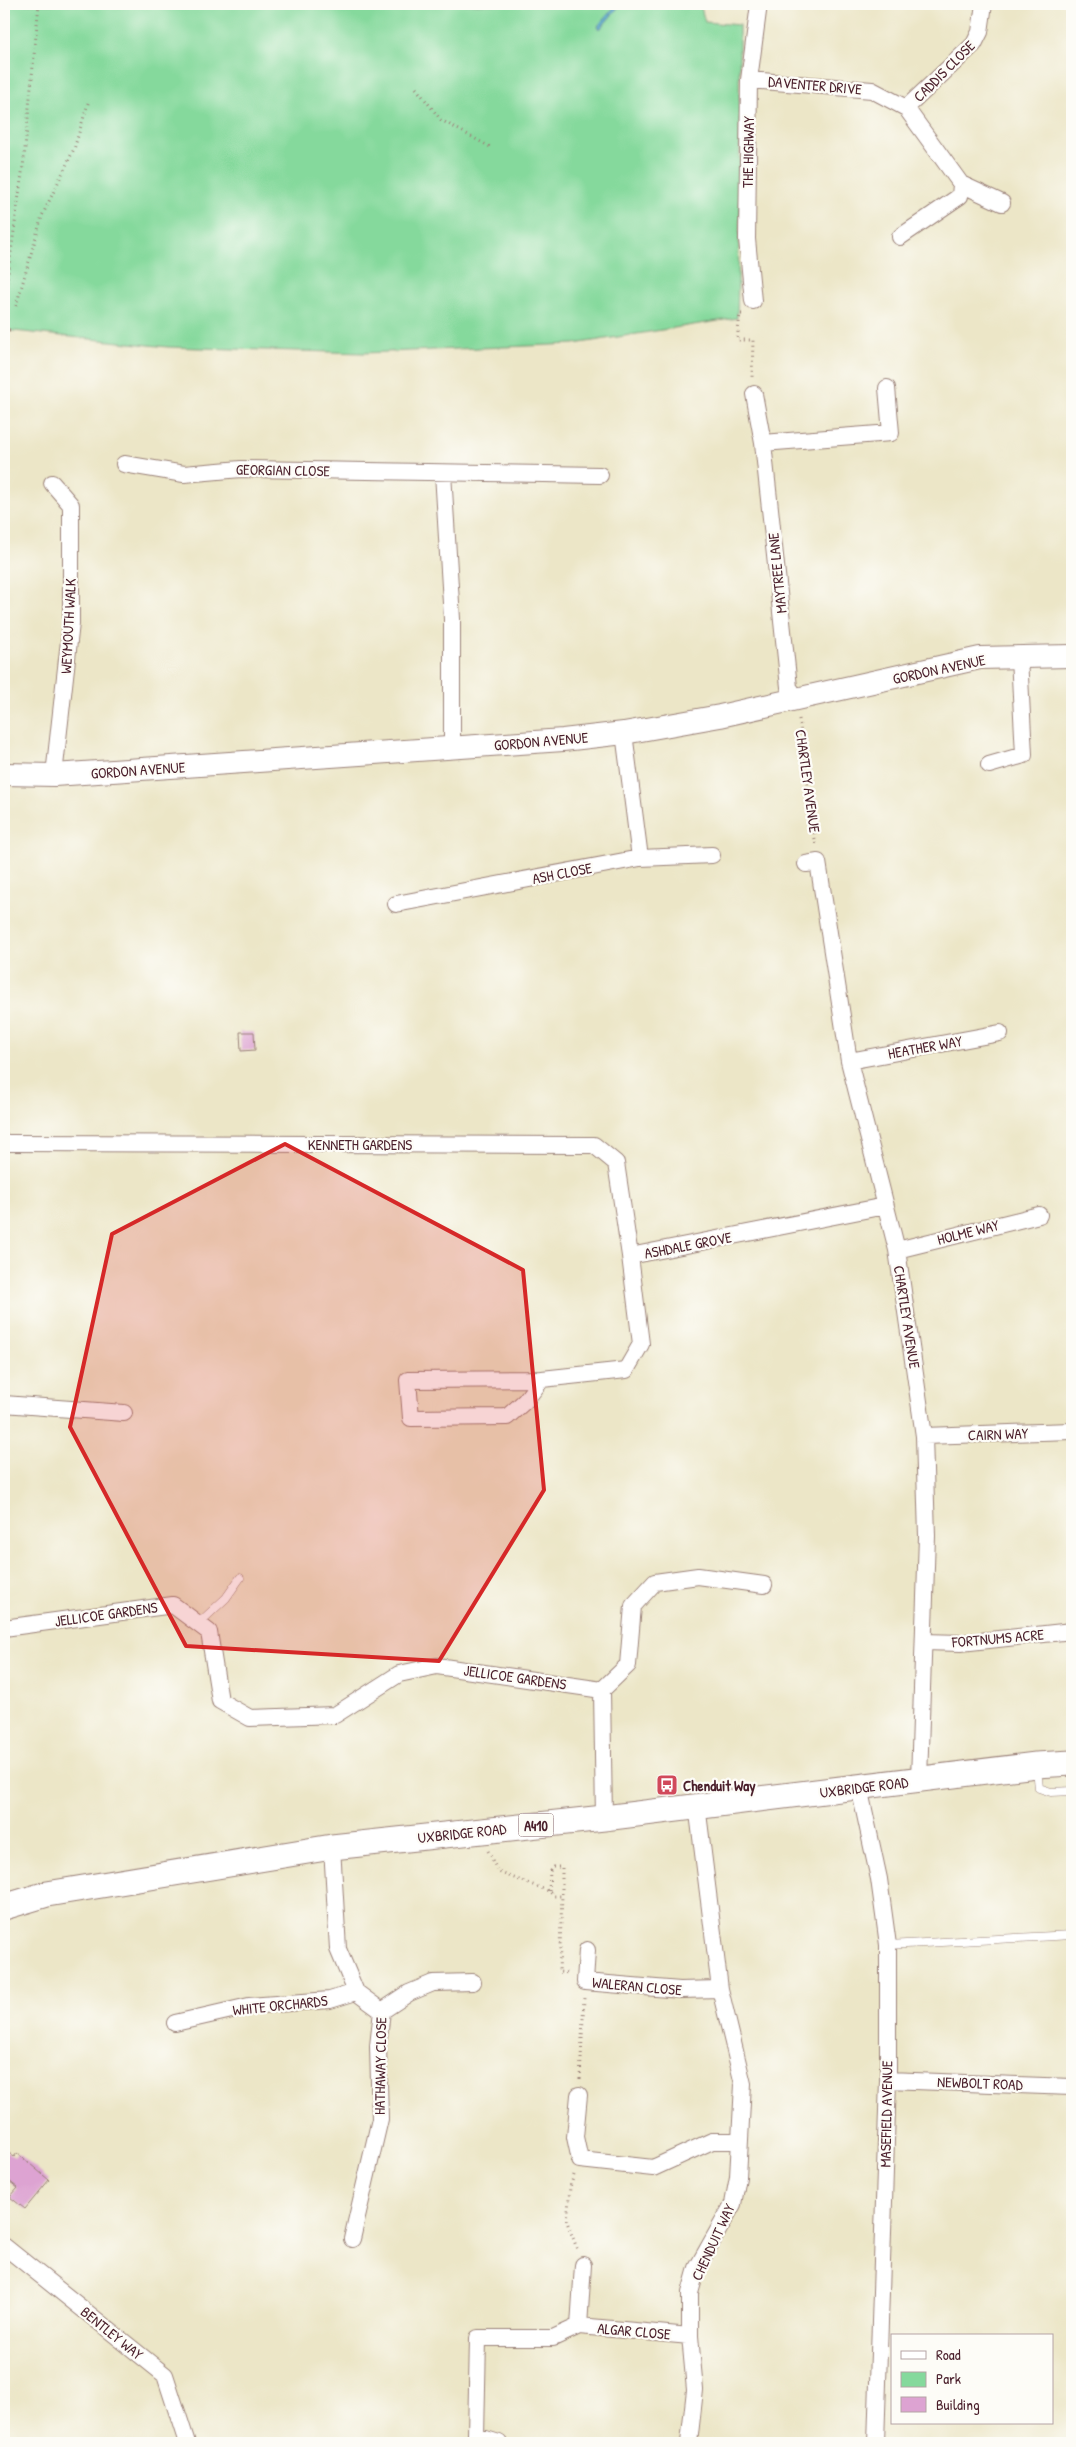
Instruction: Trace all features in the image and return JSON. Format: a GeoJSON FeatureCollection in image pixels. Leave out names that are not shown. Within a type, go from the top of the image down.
{"type":"FeatureCollection","features":[{"type":"Feature","properties":{"kind":"main road","name":"UXBRIDGE ROAD"},"geometry":{"type":"LineString","coordinates":[[4,1907],[47,1894],[332,1847],[604,1818],[696,1805],[859,1788],[1072,1762]]}},
{"type":"Feature","properties":{"kind":"street","name":"THE HIGHWAY"},"geometry":{"type":"LineString","coordinates":[[753,301],[747,239],[749,80],[759,4]]}},
{"type":"Feature","properties":{"kind":"street","name":"CADDIS CLOSE"},"geometry":{"type":"LineString","coordinates":[[906,108],[974,44],[980,32],[984,4]]}},
{"type":"Feature","properties":{"kind":"street","name":"DAVENTER DRIVE"},"geometry":{"type":"LineString","coordinates":[[749,80],[872,90],[906,108]]}},
{"type":"Feature","properties":{"kind":"street"},"geometry":{"type":"LineString","coordinates":[[906,108],[961,184],[1002,203]]}},
{"type":"Feature","properties":{"kind":"street"},"geometry":{"type":"LineString","coordinates":[[900,237],[960,196],[961,184]]}},
{"type":"Feature","properties":{"kind":"street"},"geometry":{"type":"LineString","coordinates":[[763,444],[891,433],[887,388]]}},
{"type":"Feature","properties":{"kind":"street","name":"MAYTREE LANE"},"geometry":{"type":"LineString","coordinates":[[754,394],[763,444],[790,687],[797,700]]}},
{"type":"Feature","properties":{"kind":"street","name":"GEORGIAN CLOSE"},"geometry":{"type":"LineString","coordinates":[[124,464],[184,474],[241,469],[443,474],[600,475]]}},
{"type":"Feature","properties":{"kind":"street"},"geometry":{"type":"LineString","coordinates":[[443,474],[452,619],[452,747]]}},
{"type":"Feature","properties":{"kind":"street","name":"WEYMOUTH WALK"},"geometry":{"type":"LineString","coordinates":[[52,483],[72,505],[71,624],[54,776]]}},
{"type":"Feature","properties":{"kind":"street","name":"GORDON AVENUE"},"geometry":{"type":"LineString","coordinates":[[4,774],[54,776],[563,740],[624,733],[797,700],[980,658],[1072,656]]}},
{"type":"Feature","properties":{"kind":"street"},"geometry":{"type":"LineString","coordinates":[[989,765],[1024,755],[1019,657]]}},
{"type":"Feature","properties":{"kind":"street"},"geometry":{"type":"LineString","coordinates":[[624,733],[640,858]]}},
{"type":"Feature","properties":{"kind":"street","name":"ASH CLOSE"},"geometry":{"type":"LineString","coordinates":[[396,904],[484,889],[640,858],[712,855]]}},
{"type":"Feature","properties":{"kind":"street","name":"CHARTLEY AVENUE"},"geometry":{"type":"LineString","coordinates":[[812,863],[849,1061],[897,1250],[924,1436],[927,1536],[919,1780]]}},
{"type":"Feature","properties":{"kind":"street","name":"HEATHER WAY"},"geometry":{"type":"LineString","coordinates":[[849,1061],[1000,1033]]}},
{"type":"Feature","properties":{"kind":"street","name":"KENNETH GARDENS"},"geometry":{"type":"LineString","coordinates":[[4,1143],[594,1145],[616,1162],[630,1256]]}},
{"type":"Feature","properties":{"kind":"street","name":"ASHDALE GROVE"},"geometry":{"type":"LineString","coordinates":[[542,1379],[525,1401],[507,1418],[411,1418],[408,1380],[542,1379],[626,1370],[641,1344],[630,1256],[885,1206]]}},
{"type":"Feature","properties":{"kind":"street","name":"HOLME WAY"},"geometry":{"type":"LineString","coordinates":[[897,1250],[1039,1214]]}},
{"type":"Feature","properties":{"kind":"street"},"geometry":{"type":"LineString","coordinates":[[4,1404],[124,1413]]}},
{"type":"Feature","properties":{"kind":"street","name":"CAIRN WAY"},"geometry":{"type":"LineString","coordinates":[[924,1436],[1072,1431]]}},
{"type":"Feature","properties":{"kind":"street"},"geometry":{"type":"LineString","coordinates":[[604,1818],[602,1690],[628,1665],[633,1606],[655,1582],[698,1576],[764,1585]]}},
{"type":"Feature","properties":{"kind":"street","name":"JELLICOE GARDENS"},"geometry":{"type":"LineString","coordinates":[[4,1628],[173,1605],[208,1632],[220,1701],[250,1718],[335,1715],[399,1674],[437,1666],[602,1690]]}},
{"type":"Feature","properties":{"kind":"street","name":"FORTNUMS ACRE"},"geometry":{"type":"LineString","coordinates":[[924,1642],[961,1643],[1072,1631]]}},
{"type":"Feature","properties":{"kind":"street","name":"MASEFIELD AVENUE"},"geometry":{"type":"LineString","coordinates":[[859,1788],[879,1879],[888,1945],[888,2080],[876,2443]]}},
{"type":"Feature","properties":{"kind":"street","name":"CHENDUIT WAY"},"geometry":{"type":"LineString","coordinates":[[689,2443],[695,2390],[690,2336],[690,2293],[697,2268],[733,2204],[738,2176],[742,2084],[720,1989],[696,1805]]}},
{"type":"Feature","properties":{"kind":"street"},"geometry":{"type":"LineString","coordinates":[[332,1847],[338,1949],[356,1992]]}},
{"type":"Feature","properties":{"kind":"street","name":"WALERAN CLOSE"},"geometry":{"type":"LineString","coordinates":[[587,1950],[585,1979],[680,1990],[720,1989]]}},
{"type":"Feature","properties":{"kind":"street"},"geometry":{"type":"LineString","coordinates":[[382,2011],[409,1993],[433,1983],[473,1982]]}},
{"type":"Feature","properties":{"kind":"street","name":"HATHAWAY CLOSE"},"geometry":{"type":"LineString","coordinates":[[352,2239],[380,2119],[378,2046],[382,2011],[356,1992]]}},
{"type":"Feature","properties":{"kind":"street","name":"WHITE ORCHARDS"},"geometry":{"type":"LineString","coordinates":[[175,2023],[250,2006],[330,2000],[356,1992]]}},
{"type":"Feature","properties":{"kind":"street","name":"NEWBOLT ROAD"},"geometry":{"type":"LineString","coordinates":[[888,2080],[1072,2086]]}},
{"type":"Feature","properties":{"kind":"street"},"geometry":{"type":"LineString","coordinates":[[579,2095],[575,2136],[580,2160],[653,2168],[712,2141],[739,2141]]}},
{"type":"Feature","properties":{"kind":"street","name":"BENTLEY WAY"},"geometry":{"type":"LineString","coordinates":[[4,2246],[165,2375],[187,2443]]}},
{"type":"Feature","properties":{"kind":"street","name":"ALGAR CLOSE"},"geometry":{"type":"LineString","coordinates":[[579,2326],[583,2265]]}},
{"type":"Feature","properties":{"kind":"street","name":"ALGAR CLOSE"},"geometry":{"type":"LineString","coordinates":[[499,2443],[476,2436],[478,2338],[553,2338],[579,2326],[690,2336]]}},
{"type":"Feature","properties":{"kind":"lane"},"geometry":{"type":"LineString","coordinates":[[198,1624],[226,1598],[240,1578]]}},
{"type":"Feature","properties":{"kind":"lane"},"geometry":{"type":"LineString","coordinates":[[1036,1765],[1039,1788],[1051,1792],[1072,1792]]}},
{"type":"Feature","properties":{"kind":"lane"},"geometry":{"type":"LineString","coordinates":[[888,1945],[1072,1935]]}},
{"type":"Feature","properties":{"kind":"path"},"geometry":{"type":"LineString","coordinates":[[4,302],[24,160],[39,4]]}},
{"type":"Feature","properties":{"kind":"path"},"geometry":{"type":"LineString","coordinates":[[416,88],[441,120],[492,148]]}},
{"type":"Feature","properties":{"kind":"path"},"geometry":{"type":"LineString","coordinates":[[16,306],[42,216],[74,149],[90,100]]}},
{"type":"Feature","properties":{"kind":"path"},"geometry":{"type":"LineString","coordinates":[[753,301],[753,314],[740,314],[737,340],[753,340],[754,394]]}},
{"type":"Feature","properties":{"kind":"path"},"geometry":{"type":"LineString","coordinates":[[4,330],[12,330]]}},
{"type":"Feature","properties":{"kind":"path","name":"CHARTLEY AVENUE"},"geometry":{"type":"LineString","coordinates":[[797,700],[812,863]]}},
{"type":"Feature","properties":{"kind":"path"},"geometry":{"type":"LineString","coordinates":[[486,1831],[488,1853],[498,1872],[549,1891],[554,1896],[562,1896]]}},
{"type":"Feature","properties":{"kind":"path"},"geometry":{"type":"LineString","coordinates":[[549,1891],[550,1871],[554,1867],[562,1868],[559,1972],[585,1979],[579,2095]]}},
{"type":"Feature","properties":{"kind":"path"},"geometry":{"type":"LineString","coordinates":[[580,2160],[570,2188],[566,2222],[583,2265]]}},
{"type":"Feature","properties":{"kind":"highlighted area"},"geometry":{"type":"Polygon","coordinates":[[[285,1144],[523,1270],[544,1490],[439,1661],[186,1646],[70,1427],[112,1234],[285,1144]]]}},
{"type":"Feature","properties":{"kind":"green space"},"geometry":{"type":"Polygon","coordinates":[[[4,4],[700,4],[705,22],[739,25],[740,211],[737,318],[574,344],[363,353],[168,347],[4,330],[4,4]]]}},
{"type":"Feature","properties":{"kind":"water"},"geometry":{"type":"Polygon","coordinates":[[[617,4],[621,4],[600,29],[598,26],[617,4]]]}},
{"type":"Feature","properties":{"kind":"building"},"geometry":{"type":"Polygon","coordinates":[[[240,1032],[254,1032],[255,1050],[241,1051],[240,1032]]]}},
{"type":"Feature","properties":{"kind":"building"},"geometry":{"type":"Polygon","coordinates":[[[4,2149],[14,2157],[17,2153],[49,2180],[25,2209],[10,2197],[18,2188],[4,2177],[4,2149]]]}},
{"type":"Feature","properties":{"kind":"place","name":"Chenduit Way"},"geometry":{"type":"Point","coordinates":[667,1785]}}]}
